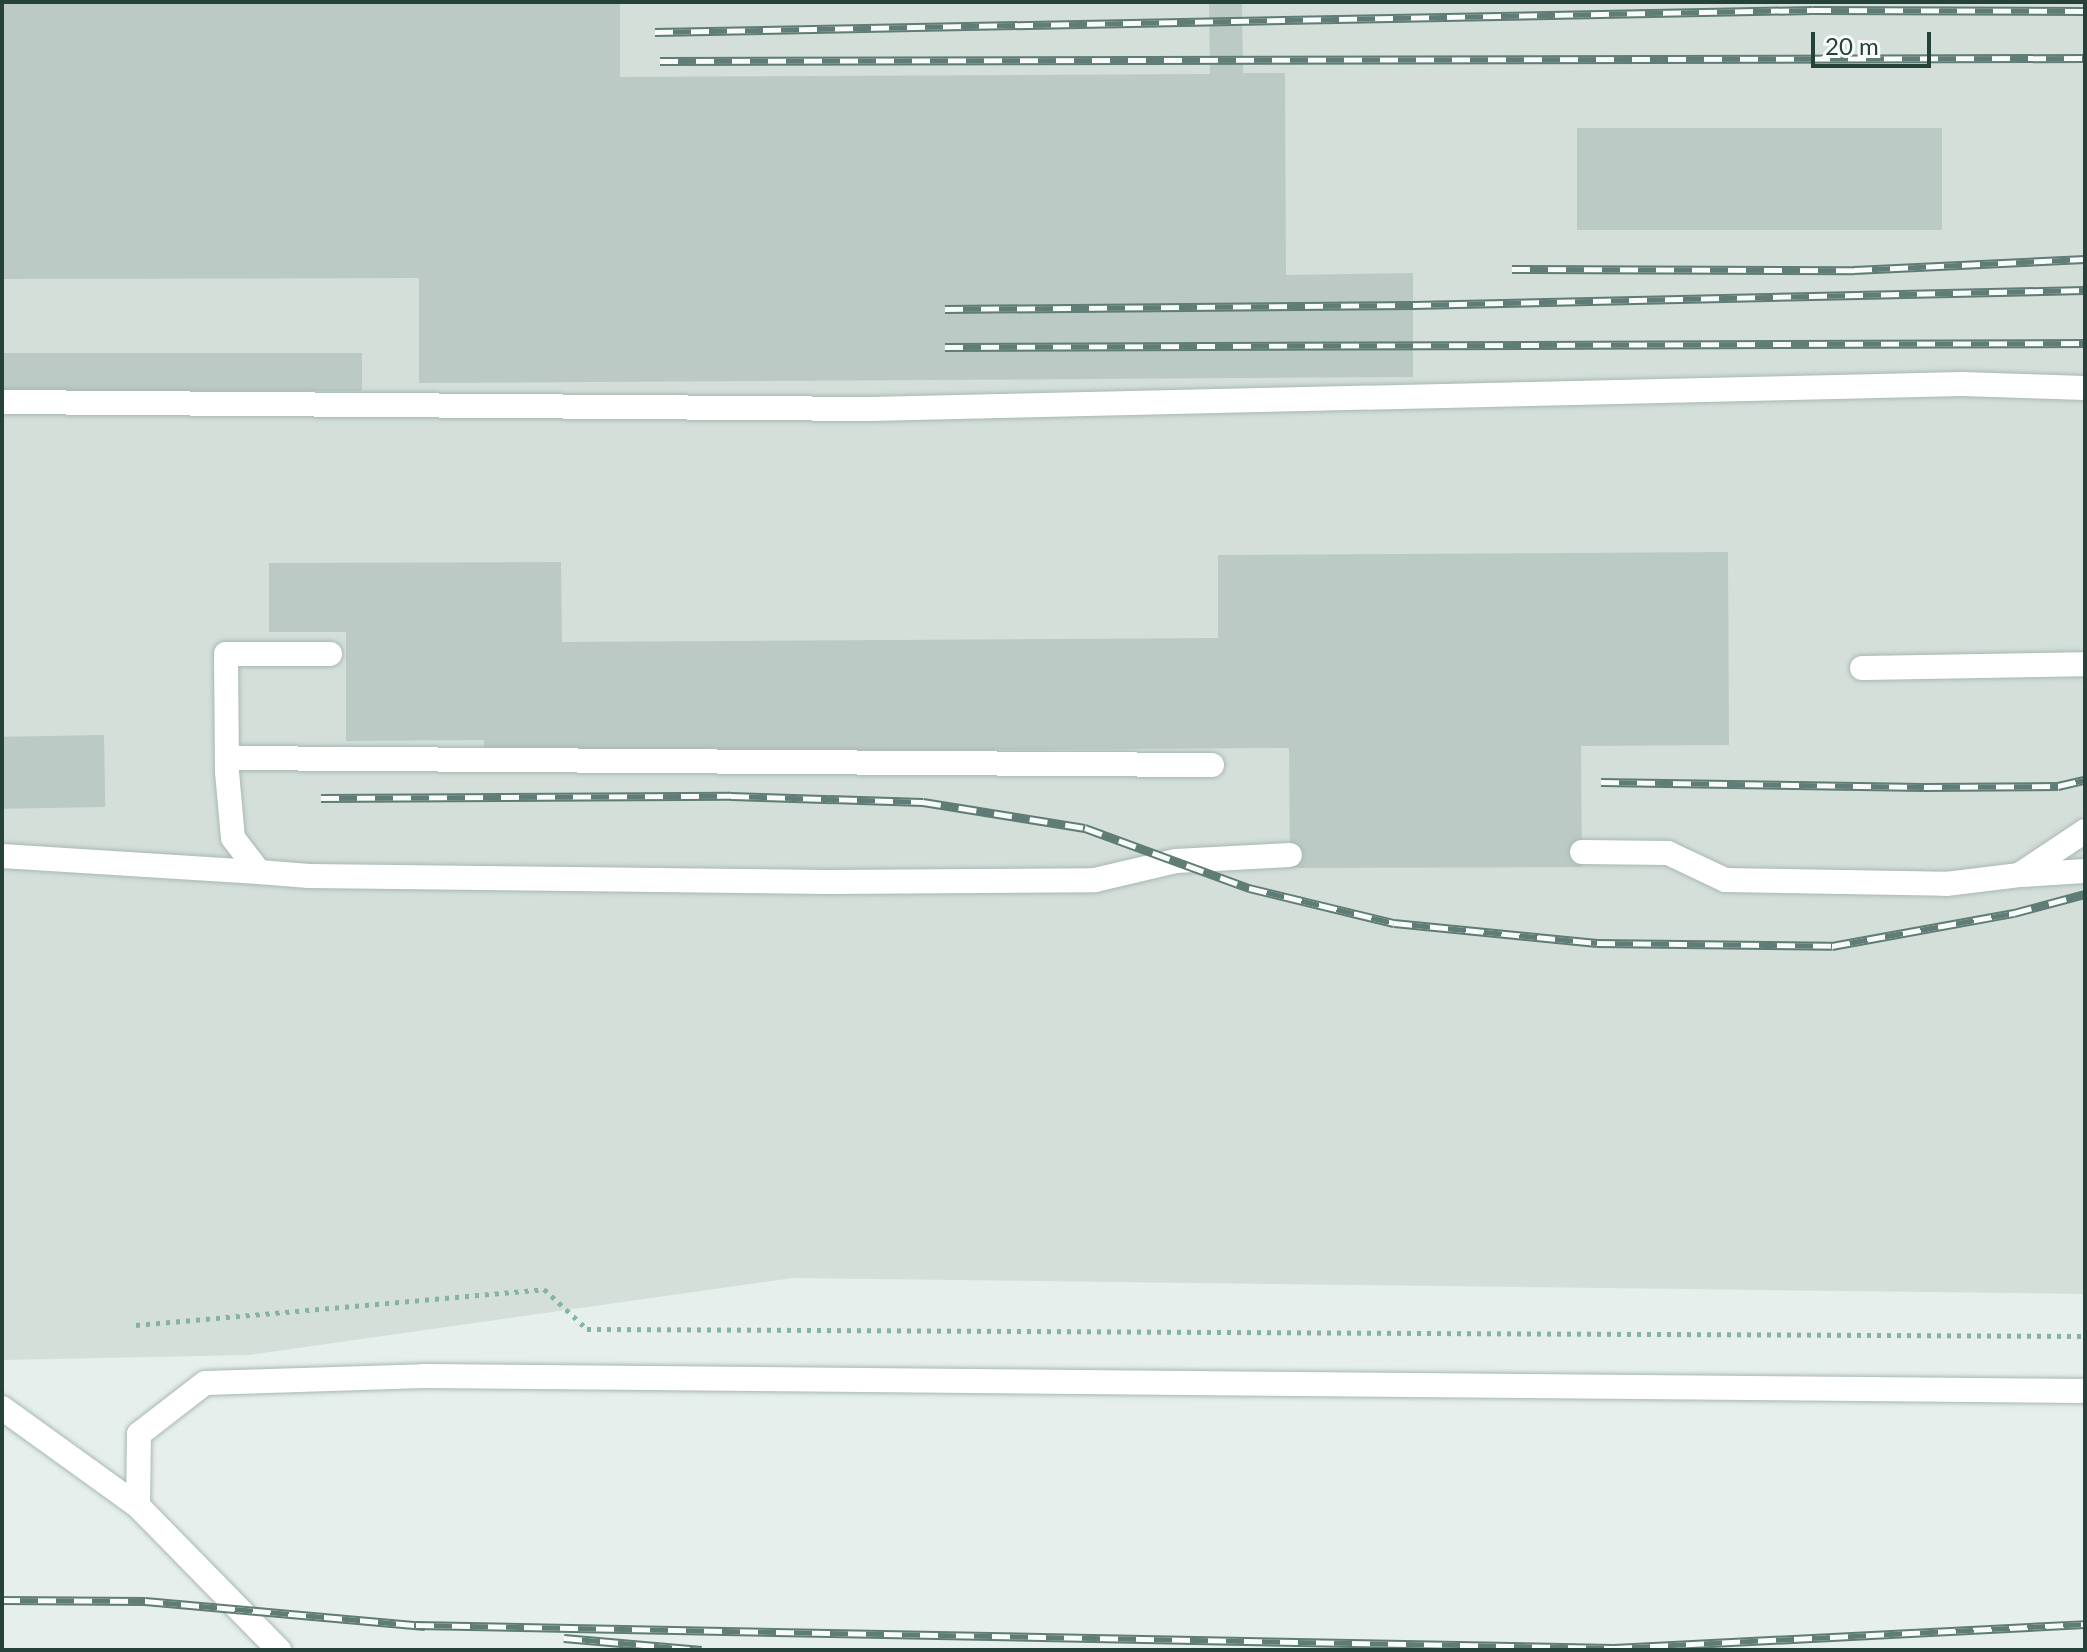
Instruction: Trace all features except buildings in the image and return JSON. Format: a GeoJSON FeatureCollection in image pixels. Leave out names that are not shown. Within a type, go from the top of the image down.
{"type":"FeatureCollection","features":[{"type":"Feature","properties":{"kind":"street"},"geometry":{"type":"LineString","coordinates":[[2,402],[870,409],[1962,384],[2085,388]]}},
{"type":"Feature","properties":{"kind":"street"},"geometry":{"type":"LineString","coordinates":[[259,872],[233,838],[227,758],[226,654],[330,654]]}},
{"type":"Feature","properties":{"kind":"street"},"geometry":{"type":"LineString","coordinates":[[1862,668],[2085,664]]}},
{"type":"Feature","properties":{"kind":"street"},"geometry":{"type":"LineString","coordinates":[[227,758],[1212,765]]}},
{"type":"Feature","properties":{"kind":"street"},"geometry":{"type":"LineString","coordinates":[[2019,875],[2085,831]]}},
{"type":"Feature","properties":{"kind":"street"},"geometry":{"type":"LineString","coordinates":[[1582,852],[1668,853],[1725,880],[1946,884],[2085,871]]}},
{"type":"Feature","properties":{"kind":"street"},"geometry":{"type":"LineString","coordinates":[[2,856],[309,876],[827,882],[1095,880],[1176,861],[1290,855]]}},
{"type":"Feature","properties":{"kind":"street"},"geometry":{"type":"LineString","coordinates":[[138,1506],[139,1434],[205,1383],[440,1376],[2085,1391]]}},
{"type":"Feature","properties":{"kind":"street"},"geometry":{"type":"LineString","coordinates":[[2,1408],[138,1506],[279,1650]]}},
{"type":"Feature","properties":{"kind":"path"},"geometry":{"type":"LineString","coordinates":[[136,1325],[544,1289],[587,1329],[2085,1336]]}},
{"type":"Feature","properties":{"kind":"shaded area"},"geometry":{"type":"Polygon","coordinates":[[[2,2],[2085,2],[2085,1294],[793,1278],[249,1355],[2,1360],[2,2]]]}},
{"type":"Feature","properties":{"kind":"railway"},"geometry":{"type":"LineString","coordinates":[[655,32],[1813,10],[2085,11]]}},
{"type":"Feature","properties":{"kind":"railway"},"geometry":{"type":"LineString","coordinates":[[660,61],[2085,58]]}},
{"type":"Feature","properties":{"kind":"railway"},"geometry":{"type":"LineString","coordinates":[[1512,269],[1854,270],[2085,259]]}},
{"type":"Feature","properties":{"kind":"railway"},"geometry":{"type":"LineString","coordinates":[[945,309],[1413,305],[2085,290]]}},
{"type":"Feature","properties":{"kind":"railway"},"geometry":{"type":"LineString","coordinates":[[945,347],[2085,343]]}},
{"type":"Feature","properties":{"kind":"railway"},"geometry":{"type":"LineString","coordinates":[[1601,782],[1924,787],[2058,786],[2085,780]]}},
{"type":"Feature","properties":{"kind":"railway"},"geometry":{"type":"LineString","coordinates":[[321,798],[731,796],[923,802],[1085,828],[1249,888],[1394,923],[1597,943],[1832,946],[2014,913],[2085,894]]}},
{"type":"Feature","properties":{"kind":"railway"},"geometry":{"type":"LineString","coordinates":[[2,1600],[145,1601],[425,1626]]}},
{"type":"Feature","properties":{"kind":"railway"},"geometry":{"type":"LineString","coordinates":[[416,1625],[1614,1648],[2085,1624]]}},
{"type":"Feature","properties":{"kind":"railway"},"geometry":{"type":"LineString","coordinates":[[564,1638],[701,1650]]}}]}
